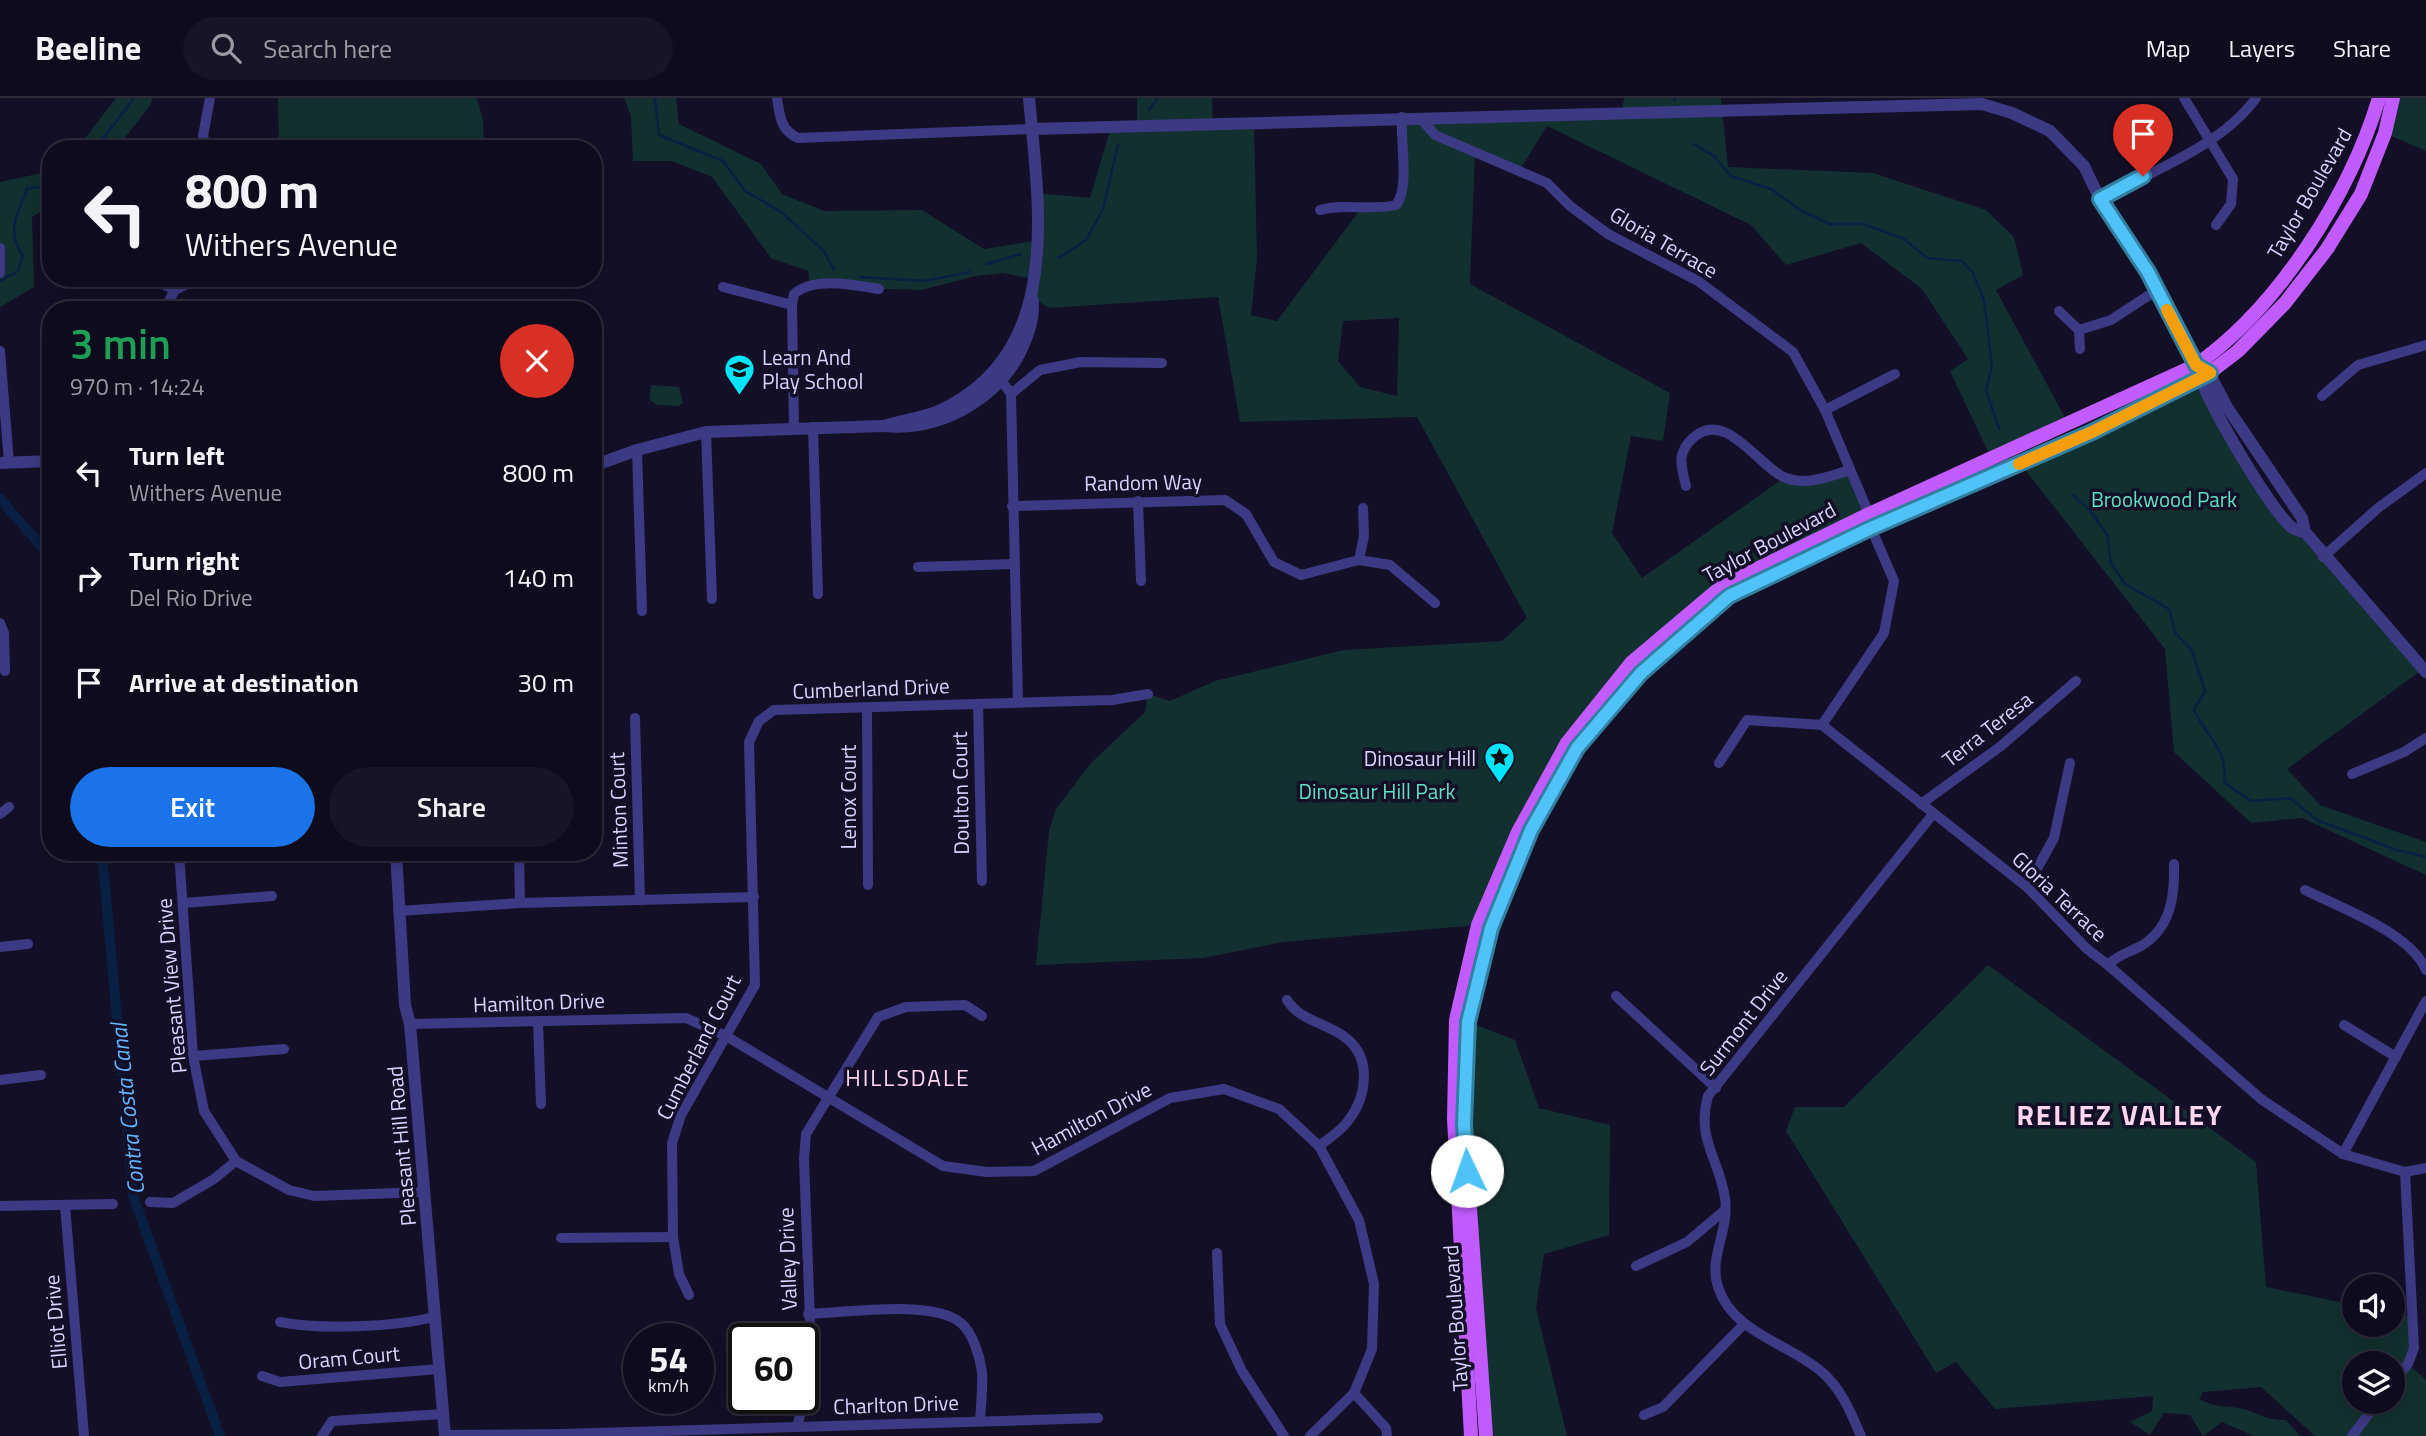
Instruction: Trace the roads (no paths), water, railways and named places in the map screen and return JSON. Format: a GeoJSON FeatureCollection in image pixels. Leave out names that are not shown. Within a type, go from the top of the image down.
{"type":"FeatureCollection","features":[{"type":"Feature","properties":{"kind":"main road","name":"Taylor Boulevard"},"geometry":{"type":"LineString","coordinates":[[2202,373],[2262,307],[2304,252],[2369,131],[2379,98]]}},
{"type":"Feature","properties":{"kind":"main road","name":"Taylor Boulevard"},"geometry":{"type":"LineString","coordinates":[[1471,1436],[1454,1119],[1456,1020],[1478,925],[1513,843],[1567,743],[1632,662],[1722,586],[1870,521],[2092,432],[2238,352],[2285,303],[2327,249],[2361,194],[2385,133],[2393,98]]}},
{"type":"Feature","properties":{"kind":"main road","name":"Taylor Boulevard"},"geometry":{"type":"LineString","coordinates":[[1486,1436],[1475,1323],[1464,1124],[1468,1022],[1491,928],[1531,830],[1577,748],[1641,673],[1729,596],[1870,521]]}},
{"type":"Feature","properties":{"kind":"street"},"geometry":{"type":"LineString","coordinates":[[204,140],[210,98]]}},
{"type":"Feature","properties":{"kind":"street"},"geometry":{"type":"LineString","coordinates":[[777,98],[786,133],[798,138],[1941,101],[1982,104],[2012,113],[2050,131],[2084,166],[2100,199],[2157,290],[2268,496],[2292,528],[2305,532],[2323,557],[2386,623],[2426,672]]}},
{"type":"Feature","properties":{"kind":"street"},"geometry":{"type":"LineString","coordinates":[[602,463],[637,450],[706,432],[884,426],[940,410],[998,375],[1016,341],[1032,297],[1040,240],[1029,98]]}},
{"type":"Feature","properties":{"kind":"street"},"geometry":{"type":"LineString","coordinates":[[2184,98],[2233,179],[2231,204],[2216,225]]}},
{"type":"Feature","properties":{"kind":"street"},"geometry":{"type":"LineString","coordinates":[[2100,199],[2208,141],[2242,117],[2256,98]]}},
{"type":"Feature","properties":{"kind":"street"},"geometry":{"type":"LineString","coordinates":[[1320,210],[1337,206],[1383,208],[1396,205],[1402,191],[1402,117]]}},
{"type":"Feature","properties":{"kind":"street","name":"Gloria Terrace"},"geometry":{"type":"LineString","coordinates":[[1421,119],[1435,135],[1547,183],[1570,206],[1608,234],[1698,281],[1793,352],[1825,410],[1894,581],[1884,633],[1822,725],[2027,887],[2087,950],[2108,965],[2261,1099],[2343,1154],[2405,1172],[2426,1168]]}},
{"type":"Feature","properties":{"kind":"street"},"geometry":{"type":"LineString","coordinates":[[0,273],[1,253]]}},
{"type":"Feature","properties":{"kind":"street"},"geometry":{"type":"LineString","coordinates":[[794,428],[794,294],[800,289],[842,283],[879,289]]}},
{"type":"Feature","properties":{"kind":"street"},"geometry":{"type":"LineString","coordinates":[[169,287],[175,290]]}},
{"type":"Feature","properties":{"kind":"street"},"geometry":{"type":"LineString","coordinates":[[168,301],[175,290],[181,287]]}},
{"type":"Feature","properties":{"kind":"street"},"geometry":{"type":"LineString","coordinates":[[723,287],[792,305]]}},
{"type":"Feature","properties":{"kind":"street"},"geometry":{"type":"LineString","coordinates":[[2079,330],[2110,320],[2157,290]]}},
{"type":"Feature","properties":{"kind":"street"},"geometry":{"type":"LineString","coordinates":[[2059,311],[2079,330],[2080,349]]}},
{"type":"Feature","properties":{"kind":"street"},"geometry":{"type":"LineString","coordinates":[[2322,396],[2358,365],[2426,345]]}},
{"type":"Feature","properties":{"kind":"street"},"geometry":{"type":"LineString","coordinates":[[0,351],[4,463],[42,461]]}},
{"type":"Feature","properties":{"kind":"street"},"geometry":{"type":"LineString","coordinates":[[1011,394],[1040,370],[1081,362],[1162,363]]}},
{"type":"Feature","properties":{"kind":"street"},"geometry":{"type":"LineString","coordinates":[[1825,410],[1895,374]]}},
{"type":"Feature","properties":{"kind":"street"},"geometry":{"type":"LineString","coordinates":[[998,375],[1011,394],[1018,702]]}},
{"type":"Feature","properties":{"kind":"street"},"geometry":{"type":"LineString","coordinates":[[813,427],[818,594]]}},
{"type":"Feature","properties":{"kind":"street"},"geometry":{"type":"LineString","coordinates":[[1686,486],[1679,458],[1683,446],[1699,433],[1711,430],[1736,438],[1784,478],[1819,480],[1850,470]]}},
{"type":"Feature","properties":{"kind":"street"},"geometry":{"type":"LineString","coordinates":[[706,432],[712,599]]}},
{"type":"Feature","properties":{"kind":"street"},"geometry":{"type":"LineString","coordinates":[[637,450],[642,611]]}},
{"type":"Feature","properties":{"kind":"street"},"geometry":{"type":"LineString","coordinates":[[2323,557],[2378,508],[2426,473]]}},
{"type":"Feature","properties":{"kind":"street","name":"Random Way"},"geometry":{"type":"LineString","coordinates":[[1012,506],[1225,500],[1245,514],[1274,562],[1301,575],[1359,560],[1390,565],[1435,603]]}},
{"type":"Feature","properties":{"kind":"street"},"geometry":{"type":"LineString","coordinates":[[1138,501],[1141,581]]}},
{"type":"Feature","properties":{"kind":"street"},"geometry":{"type":"LineString","coordinates":[[1359,560],[1364,536],[1363,508]]}},
{"type":"Feature","properties":{"kind":"street"},"geometry":{"type":"LineString","coordinates":[[918,567],[1014,564]]}},
{"type":"Feature","properties":{"kind":"street"},"geometry":{"type":"LineString","coordinates":[[0,623],[4,633],[5,671]]}},
{"type":"Feature","properties":{"kind":"street","name":"Terra Teresa"},"geometry":{"type":"LineString","coordinates":[[1921,804],[2001,746],[2076,681]]}},
{"type":"Feature","properties":{"kind":"street","name":"Cumberland Drive"},"geometry":{"type":"LineString","coordinates":[[754,897],[749,742],[759,721],[775,710],[1112,700],[1148,694]]}},
{"type":"Feature","properties":{"kind":"street","name":"Doulton Court"},"geometry":{"type":"LineString","coordinates":[[978,704],[982,881]]}},
{"type":"Feature","properties":{"kind":"street","name":"Lenox Court"},"geometry":{"type":"LineString","coordinates":[[867,708],[868,886]]}},
{"type":"Feature","properties":{"kind":"street","name":"Minton Court"},"geometry":{"type":"LineString","coordinates":[[635,719],[640,900]]}},
{"type":"Feature","properties":{"kind":"street"},"geometry":{"type":"LineString","coordinates":[[1718,762],[1747,720],[1822,725]]}},
{"type":"Feature","properties":{"kind":"street"},"geometry":{"type":"LineString","coordinates":[[2352,774],[2404,752],[2426,738]]}},
{"type":"Feature","properties":{"kind":"street"},"geometry":{"type":"LineString","coordinates":[[2027,887],[2054,838],[2070,763]]}},
{"type":"Feature","properties":{"kind":"street"},"geometry":{"type":"LineString","coordinates":[[0,814],[9,807]]}},
{"type":"Feature","properties":{"kind":"street","name":"Surmont Drive"},"geometry":{"type":"LineString","coordinates":[[1861,1436],[1843,1396],[1823,1373],[1744,1324],[1718,1288],[1714,1265],[1724,1231],[1726,1200],[1703,1131],[1702,1116],[1708,1096],[1933,814]]}},
{"type":"Feature","properties":{"kind":"street","name":"Pleasant View Drive"},"geometry":{"type":"LineString","coordinates":[[180,861],[193,1056],[204,1111],[236,1161],[289,1190],[314,1196],[425,1192]]}},
{"type":"Feature","properties":{"kind":"street","name":"Pleasant Hill Road"},"geometry":{"type":"LineString","coordinates":[[396,861],[405,1005],[410,1024],[445,1435]]}},
{"type":"Feature","properties":{"kind":"street"},"geometry":{"type":"LineString","coordinates":[[519,861],[520,903]]}},
{"type":"Feature","properties":{"kind":"street"},"geometry":{"type":"LineString","coordinates":[[2108,965],[2147,942],[2164,922],[2174,894],[2174,864]]}},
{"type":"Feature","properties":{"kind":"street"},"geometry":{"type":"LineString","coordinates":[[2305,890],[2403,941],[2420,956],[2426,970]]}},
{"type":"Feature","properties":{"kind":"street"},"geometry":{"type":"LineString","coordinates":[[184,903],[272,896]]}},
{"type":"Feature","properties":{"kind":"street"},"geometry":{"type":"LineString","coordinates":[[398,911],[520,903],[754,897]]}},
{"type":"Feature","properties":{"kind":"street","name":"Cumberland Court"},"geometry":{"type":"LineString","coordinates":[[689,1295],[679,1274],[673,1237],[672,1143],[681,1115],[755,985],[754,897]]}},
{"type":"Feature","properties":{"kind":"street"},"geometry":{"type":"LineString","coordinates":[[0,947],[28,944]]}},
{"type":"Feature","properties":{"kind":"street"},"geometry":{"type":"LineString","coordinates":[[1616,996],[1716,1088]]}},
{"type":"Feature","properties":{"kind":"street"},"geometry":{"type":"LineString","coordinates":[[1287,1000],[1295,1013],[1345,1037],[1360,1053],[1365,1078],[1357,1104],[1348,1122],[1319,1146]]}},
{"type":"Feature","properties":{"kind":"street"},"geometry":{"type":"LineString","coordinates":[[2343,1154],[2426,1001]]}},
{"type":"Feature","properties":{"kind":"street","name":"Valley Drive"},"geometry":{"type":"LineString","coordinates":[[797,1426],[812,1375],[804,1159],[806,1133],[878,1017],[906,1007],[965,1005],[982,1016]]}},
{"type":"Feature","properties":{"kind":"street","name":"Hamilton Drive"},"geometry":{"type":"LineString","coordinates":[[410,1024],[686,1018],[726,1035],[943,1166],[987,1172],[1034,1171],[1170,1098],[1224,1088],[1279,1109],[1319,1146],[1359,1220],[1374,1284],[1372,1349],[1354,1393],[1310,1436]]}},
{"type":"Feature","properties":{"kind":"street"},"geometry":{"type":"LineString","coordinates":[[538,1022],[541,1104]]}},
{"type":"Feature","properties":{"kind":"street"},"geometry":{"type":"LineString","coordinates":[[2344,1025],[2396,1057]]}},
{"type":"Feature","properties":{"kind":"street"},"geometry":{"type":"LineString","coordinates":[[193,1056],[284,1049]]}},
{"type":"Feature","properties":{"kind":"street"},"geometry":{"type":"LineString","coordinates":[[0,1080],[41,1075]]}},
{"type":"Feature","properties":{"kind":"street"},"geometry":{"type":"LineString","coordinates":[[150,1202],[173,1203],[214,1180],[236,1161]]}},
{"type":"Feature","properties":{"kind":"street"},"geometry":{"type":"LineString","coordinates":[[2405,1172],[2414,1348],[2405,1367]]}},
{"type":"Feature","properties":{"kind":"street"},"geometry":{"type":"LineString","coordinates":[[0,1206],[113,1204]]}},
{"type":"Feature","properties":{"kind":"street","name":"Elliot Drive"},"geometry":{"type":"LineString","coordinates":[[65,1205],[84,1436]]}},
{"type":"Feature","properties":{"kind":"street"},"geometry":{"type":"LineString","coordinates":[[1636,1266],[1687,1242],[1725,1210]]}},
{"type":"Feature","properties":{"kind":"street"},"geometry":{"type":"LineString","coordinates":[[561,1238],[673,1237]]}},
{"type":"Feature","properties":{"kind":"street"},"geometry":{"type":"LineString","coordinates":[[1217,1253],[1220,1324],[1242,1371],[1284,1436]]}},
{"type":"Feature","properties":{"kind":"street"},"geometry":{"type":"LineString","coordinates":[[808,1314],[917,1310],[944,1313],[962,1324],[972,1338],[982,1371],[980,1421]]}},
{"type":"Feature","properties":{"kind":"street"},"geometry":{"type":"LineString","coordinates":[[281,1322],[299,1326],[412,1323],[434,1317]]}},
{"type":"Feature","properties":{"kind":"street"},"geometry":{"type":"LineString","coordinates":[[1644,1415],[1662,1407],[1744,1324]]}},
{"type":"Feature","properties":{"kind":"street","name":"Oram Court"},"geometry":{"type":"LineString","coordinates":[[262,1376],[280,1382],[439,1369]]}},
{"type":"Feature","properties":{"kind":"street"},"geometry":{"type":"LineString","coordinates":[[1354,1393],[1386,1428],[1387,1436]]}},
{"type":"Feature","properties":{"kind":"street"},"geometry":{"type":"LineString","coordinates":[[322,1436],[332,1421],[444,1414]]}},
{"type":"Feature","properties":{"kind":"street"},"geometry":{"type":"LineString","coordinates":[[2352,1436],[2369,1414]]}},
{"type":"Feature","properties":{"kind":"street","name":"Charlton Drive"},"geometry":{"type":"LineString","coordinates":[[445,1435],[1098,1418]]}},
{"type":"Feature","properties":{"kind":"waterway"},"geometry":{"type":"LineString","coordinates":[[102,140],[134,98]]}},
{"type":"Feature","properties":{"kind":"waterway"},"geometry":{"type":"LineString","coordinates":[[655,98],[659,135],[723,161],[745,191],[780,211],[824,251],[834,270]]}},
{"type":"Feature","properties":{"kind":"waterway"},"geometry":{"type":"LineString","coordinates":[[1149,110],[1158,98]]}},
{"type":"Feature","properties":{"kind":"waterway"},"geometry":{"type":"LineString","coordinates":[[1694,144],[1714,156],[1731,176],[1771,189],[1800,210],[1830,224],[1864,224],[1904,239],[1927,258],[1962,261],[1973,273],[1984,300],[1992,366],[1986,390],[1999,429]]}},
{"type":"Feature","properties":{"kind":"waterway"},"geometry":{"type":"LineString","coordinates":[[1059,258],[1086,240],[1103,209],[1118,145]]}},
{"type":"Feature","properties":{"kind":"waterway"},"geometry":{"type":"LineString","coordinates":[[0,281],[18,271],[23,256],[14,231],[27,189],[42,186]]}},
{"type":"Feature","properties":{"kind":"waterway"},"geometry":{"type":"LineString","coordinates":[[987,264],[1021,254]]}},
{"type":"Feature","properties":{"kind":"waterway"},"geometry":{"type":"LineString","coordinates":[[860,277],[925,281],[970,272]]}},
{"type":"Feature","properties":{"kind":"waterway"},"geometry":{"type":"LineString","coordinates":[[2073,495],[2090,510],[2107,535],[2111,563],[2125,584],[2169,609],[2175,632],[2192,651],[2205,691],[2194,710],[2220,752],[2224,782],[2251,801],[2290,798],[2317,820],[2397,850],[2426,857]]}},
{"type":"Feature","properties":{"kind":"waterway","name":"Contra Costa Canal"},"geometry":{"type":"LineString","coordinates":[[0,499],[42,547]]}},
{"type":"Feature","properties":{"kind":"waterway","name":"Contra Costa Canal"},"geometry":{"type":"LineString","coordinates":[[103,861],[133,1196],[220,1436]]}},
{"type":"Feature","properties":{"kind":"place","name":"Learn And Play School"},"geometry":{"type":"Point","coordinates":[739,396]}},
{"type":"Feature","properties":{"kind":"place","name":"Dinosaur Hill"},"geometry":{"type":"Point","coordinates":[1499,785]}},
{"type":"Feature","properties":{"kind":"district","name":"HILLSDALE"},"geometry":{"type":"Point","coordinates":[908,1077]}},
{"type":"Feature","properties":{"kind":"district","name":"RELIEZ VALLEY"},"geometry":{"type":"Point","coordinates":[2120,1114]}},
{"type":"Feature","properties":{"kind":"park label","name":"Brookwood Park"},"geometry":{"type":"Point","coordinates":[2164,499]}},
{"type":"Feature","properties":{"kind":"park label","name":"Dinosaur Hill Park"},"geometry":{"type":"Point","coordinates":[1377,791]}}]}
